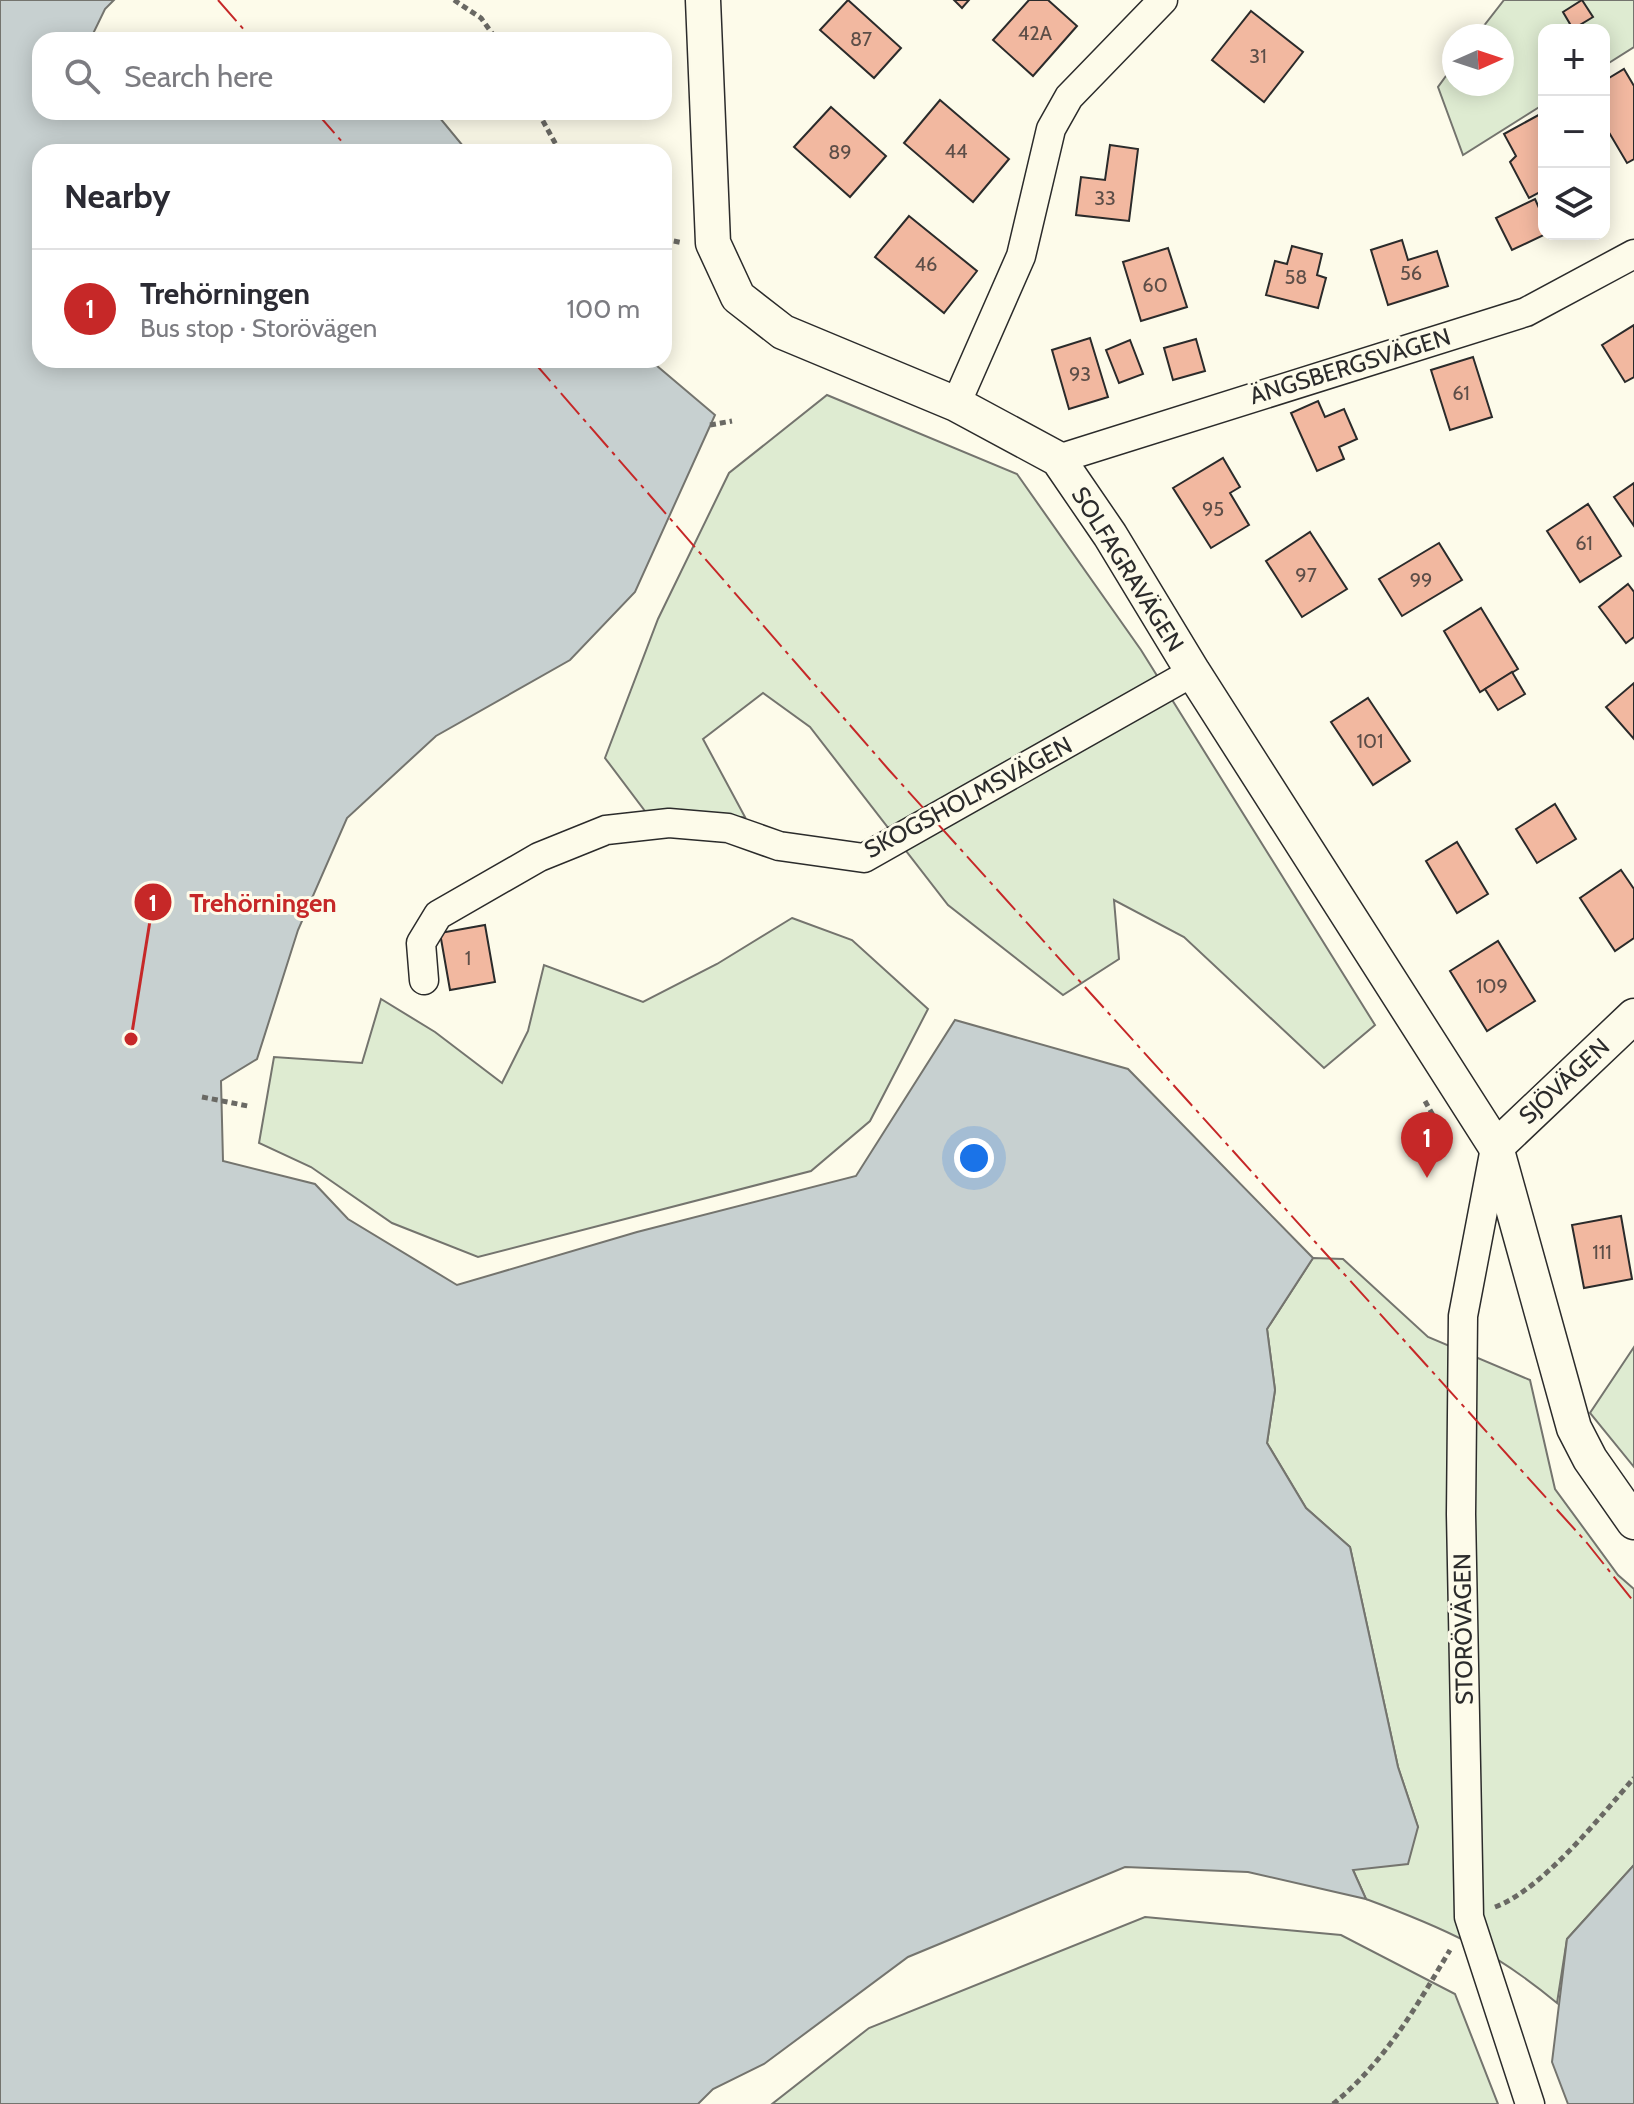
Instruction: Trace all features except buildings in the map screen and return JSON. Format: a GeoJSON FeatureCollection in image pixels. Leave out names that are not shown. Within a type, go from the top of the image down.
{"type":"FeatureCollection","features":[{"type":"Feature","properties":{"kind":"street","name":"SOLFAGRAVÄGEN"},"geometry":{"type":"LineString","coordinates":[[703,0],[713,243],[738,297],[773,326],[813,347],[956,404],[1058,459],[1110,535],[1193,672],[1496,1147],[1574,1428],[1590,1459],[1634,1522]]}},
{"type":"Feature","properties":{"kind":"street"},"geometry":{"type":"LineString","coordinates":[[956,404],[1021,256],[1051,129],[1069,97],[1163,0]]}},
{"type":"Feature","properties":{"kind":"street","name":"ÄNGSBERGSVÄGEN"},"geometry":{"type":"LineString","coordinates":[[1058,459],[1526,312],[1634,254]]}},
{"type":"Feature","properties":{"kind":"street","name":"SKOGSHOLMSVÄGEN"},"geometry":{"type":"LineString","coordinates":[[424,980],[421,943],[438,915],[539,857],[593,835],[606,830],[669,823],[728,828],[779,846],[864,858],[1193,672]]}},
{"type":"Feature","properties":{"kind":"street","name":"SJÖVÄGEN"},"geometry":{"type":"LineString","coordinates":[[1496,1147],[1634,1016]]}},
{"type":"Feature","properties":{"kind":"street","name":"STORÖVÄGEN"},"geometry":{"type":"LineString","coordinates":[[1496,1147],[1463,1316],[1461,1514],[1469,1917],[1530,2104]]}},
{"type":"Feature","properties":{"kind":"path"},"geometry":{"type":"LineString","coordinates":[[454,0],[481,18],[491,32]]}},
{"type":"Feature","properties":{"kind":"path"},"geometry":{"type":"LineString","coordinates":[[542,120],[556,144]]}},
{"type":"Feature","properties":{"kind":"path"},"geometry":{"type":"LineString","coordinates":[[710,425],[732,421]]}},
{"type":"Feature","properties":{"kind":"path"},"geometry":{"type":"LineString","coordinates":[[202,1097],[248,1106]]}},
{"type":"Feature","properties":{"kind":"path"},"geometry":{"type":"LineString","coordinates":[[1424,1098],[1444,1135]]}},
{"type":"Feature","properties":{"kind":"path"},"geometry":{"type":"LineString","coordinates":[[1333,2104],[1357,2085],[1398,2038],[1469,1917],[1500,1906],[1524,1891],[1584,1834],[1634,1778]]}},
{"type":"Feature","properties":{"kind":"green space"},"geometry":{"type":"Polygon","coordinates":[[[1504,0],[1634,0],[1634,47],[1610,62],[1610,24],[1538,24],[1538,108],[1463,155],[1438,87],[1442,82],[1442,96],[1514,96],[1514,24],[1485,24],[1504,0]]]}},
{"type":"Feature","properties":{"kind":"green space"},"geometry":{"type":"Polygon","coordinates":[[[827,395],[1017,474],[1141,650],[1375,1025],[1324,1068],[1184,937],[1114,900],[1119,959],[1063,995],[948,905],[810,727],[763,693],[703,739],[745,817],[651,819],[605,758],[658,619],[729,473],[827,395]]]}},
{"type":"Feature","properties":{"kind":"green space"},"geometry":{"type":"Polygon","coordinates":[[[792,918],[852,940],[928,1009],[870,1121],[811,1171],[478,1257],[392,1223],[311,1167],[259,1143],[274,1057],[362,1063],[381,999],[435,1032],[502,1083],[528,1031],[544,965],[643,1002],[717,964],[792,918]]]}},
{"type":"Feature","properties":{"kind":"green space"},"geometry":{"type":"Polygon","coordinates":[[[1313,1258],[1343,1259],[1428,1337],[1530,1380],[1555,1489],[1618,1575],[1634,1589],[1634,1865],[1567,1939],[1557,2003],[1489,1954],[1420,1920],[1366,1899],[1353,1870],[1418,1827],[1398,1767],[1350,1547],[1306,1508],[1267,1443],[1275,1390],[1267,1329],[1313,1258]]]}},
{"type":"Feature","properties":{"kind":"green space"},"geometry":{"type":"Polygon","coordinates":[[[1634,1347],[1634,1467],[1590,1413],[1634,1347]]]}},
{"type":"Feature","properties":{"kind":"green space"},"geometry":{"type":"Polygon","coordinates":[[[1145,1917],[1341,1935],[1455,1994],[1498,2104],[772,2104],[869,2028],[1145,1917]]]}},
{"type":"Feature","properties":{"kind":"shaded area"},"geometry":{"type":"Polygon","coordinates":[[[0,0],[114,0],[105,9],[94,32],[32,32],[32,120],[442,120],[461,144],[32,144],[32,368],[659,368],[715,415],[635,592],[570,660],[436,736],[347,818],[298,930],[257,1059],[221,1081],[223,1161],[315,1184],[348,1219],[457,1285],[637,1232],[856,1176],[955,1020],[1128,1069],[1313,1258],[1267,1329],[1275,1390],[1267,1443],[1306,1508],[1350,1547],[1398,1767],[1418,1827],[1408,1864],[1353,1870],[1366,1899],[1248,1872],[1125,1867],[908,1957],[764,2064],[713,2089],[698,2104],[0,2104],[0,0]]]}},
{"type":"Feature","properties":{"kind":"shaded area"},"geometry":{"type":"Polygon","coordinates":[[[1634,1865],[1634,2104],[1568,2104],[1552,2062],[1567,1939],[1634,1865]]]}},
{"type":"Feature","properties":{"kind":"power"},"geometry":{"type":"LineString","coordinates":[[218,0],[246,32]]}},
{"type":"Feature","properties":{"kind":"power"},"geometry":{"type":"LineString","coordinates":[[323,120],[344,144]]}},
{"type":"Feature","properties":{"kind":"power"},"geometry":{"type":"LineString","coordinates":[[539,368],[889,770],[1587,1543],[1634,1602]]}},
{"type":"Feature","properties":{"kind":"place","name":"Trehörningen"},"geometry":{"type":"Point","coordinates":[131,1039]}},
{"type":"Feature","properties":{"kind":"place","name":"Trehörningen"},"geometry":{"type":"Point","coordinates":[1427,1178]}}]}
